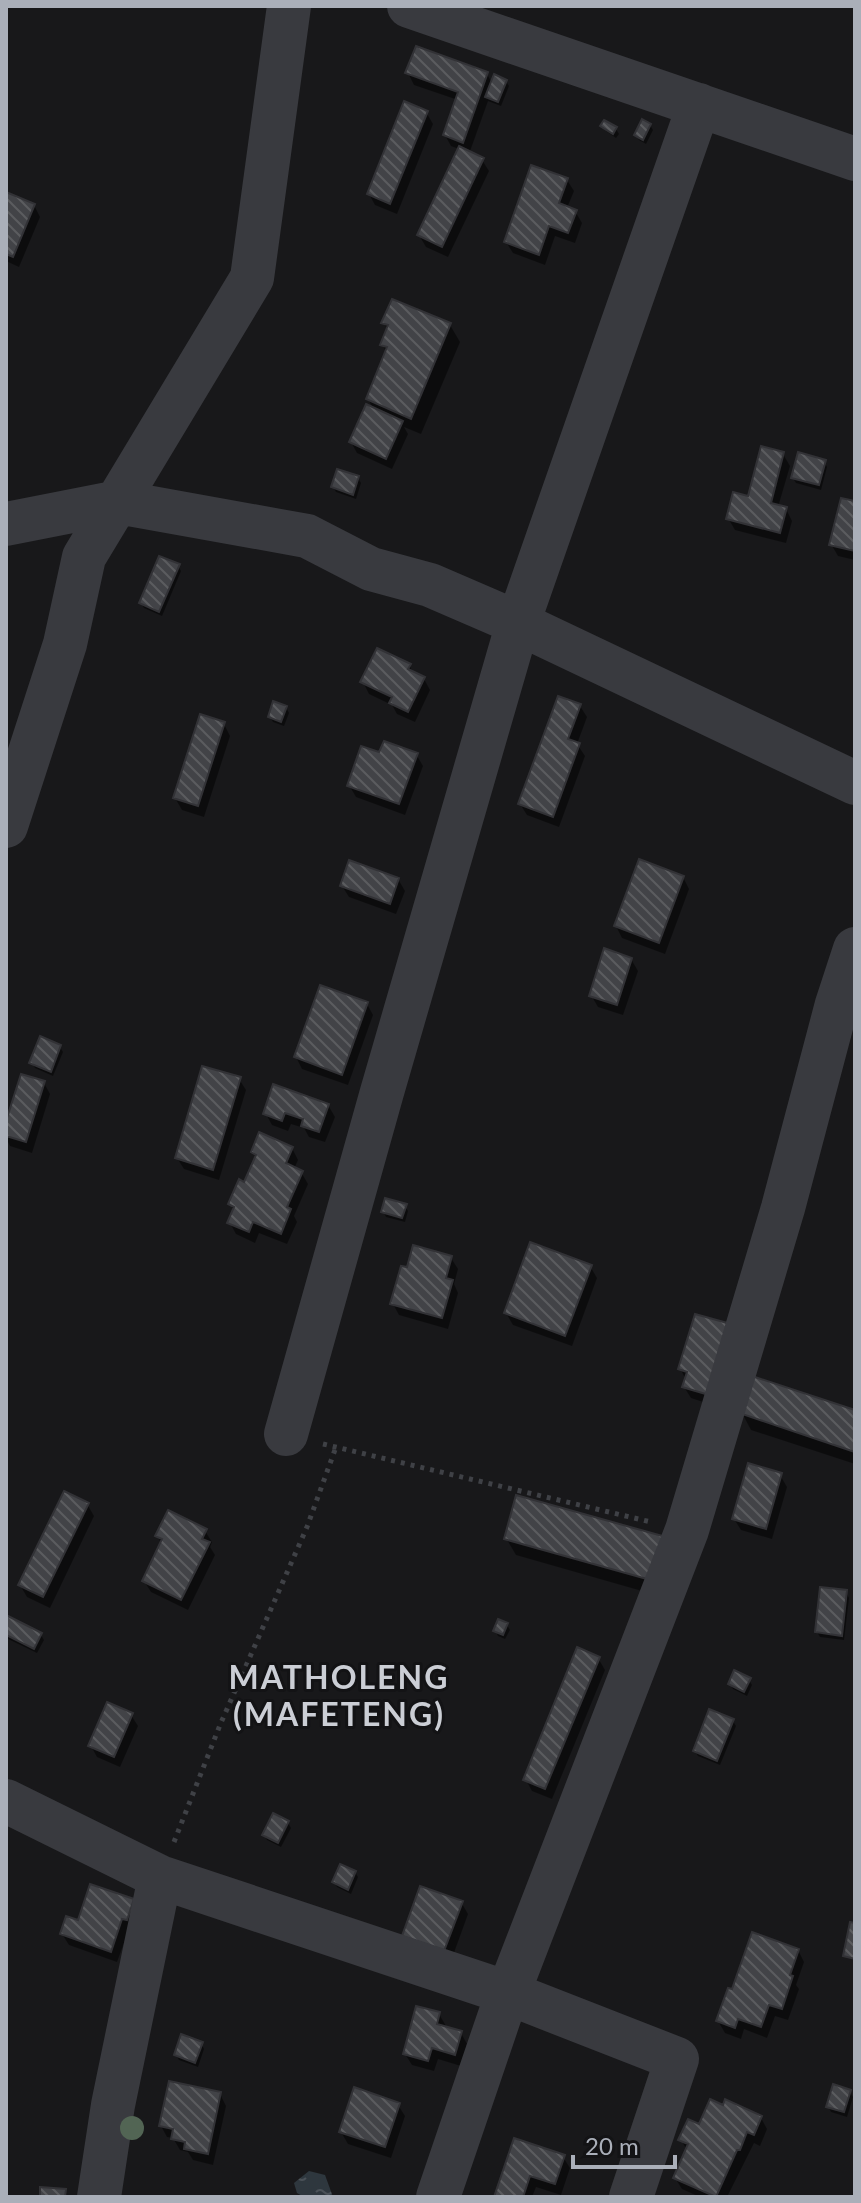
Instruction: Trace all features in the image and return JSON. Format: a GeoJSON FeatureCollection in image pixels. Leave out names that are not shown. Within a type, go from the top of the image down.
{"type":"FeatureCollection","features":[{"type":"Feature","properties":{"kind":"street"},"geometry":{"type":"LineString","coordinates":[[6,826],[65,644],[84,557],[252,278],[289,6]]}},
{"type":"Feature","properties":{"kind":"street"},"geometry":{"type":"LineString","coordinates":[[409,6],[855,159]]}},
{"type":"Feature","properties":{"kind":"street"},"geometry":{"type":"LineString","coordinates":[[286,1434],[518,623],[699,105]]}},
{"type":"Feature","properties":{"kind":"street"},"geometry":{"type":"LineString","coordinates":[[6,524],[118,502],[307,536],[371,569],[430,585],[518,623],[855,783]]}},
{"type":"Feature","properties":{"kind":"street"},"geometry":{"type":"LineString","coordinates":[[438,2197],[508,1993],[687,1530],[779,1223],[837,1004],[855,949]]}},
{"type":"Feature","properties":{"kind":"street"},"geometry":{"type":"LineString","coordinates":[[6,1801],[160,1877],[508,1993],[677,2059],[631,2197]]}},
{"type":"Feature","properties":{"kind":"street"},"geometry":{"type":"LineString","coordinates":[[99,2197],[113,2105],[160,1877]]}},
{"type":"Feature","properties":{"kind":"path"},"geometry":{"type":"LineString","coordinates":[[286,1434],[687,1530]]}},
{"type":"Feature","properties":{"kind":"path"},"geometry":{"type":"LineString","coordinates":[[160,1877],[220,1725],[307,1527],[336,1447]]}},
{"type":"Feature","properties":{"kind":"water"},"geometry":{"type":"Polygon","coordinates":[[[309,2171],[325,2175],[333,2197],[304,2197],[297,2193],[294,2183],[309,2171]]]}},
{"type":"Feature","properties":{"kind":"building"},"geometry":{"type":"Polygon","coordinates":[[[416,46],[488,72],[463,143],[443,135],[458,92],[405,73],[416,46]]]}},
{"type":"Feature","properties":{"kind":"building"},"geometry":{"type":"Polygon","coordinates":[[[494,74],[507,80],[498,102],[485,97],[494,74]]]}},
{"type":"Feature","properties":{"kind":"building"},"geometry":{"type":"Polygon","coordinates":[[[404,101],[428,111],[390,204],[367,194],[404,101]]]}},
{"type":"Feature","properties":{"kind":"building"},"geometry":{"type":"Polygon","coordinates":[[[642,119],[651,124],[643,140],[634,135],[642,119]]]}},
{"type":"Feature","properties":{"kind":"building"},"geometry":{"type":"Polygon","coordinates":[[[604,120],[617,127],[613,134],[600,126],[604,120]]]}},
{"type":"Feature","properties":{"kind":"building"},"geometry":{"type":"Polygon","coordinates":[[[459,146],[484,158],[442,247],[417,235],[459,146]]]}},
{"type":"Feature","properties":{"kind":"building"},"geometry":{"type":"Polygon","coordinates":[[[531,165],[568,178],[559,203],[577,210],[568,233],[549,226],[539,255],[504,242],[531,165]]]}},
{"type":"Feature","properties":{"kind":"building"},"geometry":{"type":"Polygon","coordinates":[[[6,192],[35,204],[13,257],[6,254],[6,192]]]}},
{"type":"Feature","properties":{"kind":"building"},"geometry":{"type":"Polygon","coordinates":[[[392,299],[451,323],[411,419],[366,399],[387,347],[380,345],[388,325],[381,323],[392,299]]]}},
{"type":"Feature","properties":{"kind":"building"},"geometry":{"type":"Polygon","coordinates":[[[366,404],[403,421],[386,459],[349,442],[366,404]]]}},
{"type":"Feature","properties":{"kind":"building"},"geometry":{"type":"Polygon","coordinates":[[[761,446],[784,452],[771,503],[787,507],[780,533],[726,519],[733,492],[748,496],[761,446]]]}},
{"type":"Feature","properties":{"kind":"building"},"geometry":{"type":"Polygon","coordinates":[[[798,452],[826,460],[819,485],[791,478],[798,452]]]}},
{"type":"Feature","properties":{"kind":"building"},"geometry":{"type":"Polygon","coordinates":[[[337,469],[359,476],[353,495],[331,487],[337,469]]]}},
{"type":"Feature","properties":{"kind":"building"},"geometry":{"type":"Polygon","coordinates":[[[841,498],[855,501],[855,551],[829,545],[841,498]]]}},
{"type":"Feature","properties":{"kind":"building"},"geometry":{"type":"Polygon","coordinates":[[[159,556],[180,564],[159,612],[139,603],[159,556]]]}},
{"type":"Feature","properties":{"kind":"building"},"geometry":{"type":"Polygon","coordinates":[[[377,648],[411,664],[408,669],[425,677],[408,712],[389,703],[392,697],[360,682],[377,648]]]}},
{"type":"Feature","properties":{"kind":"building"},"geometry":{"type":"Polygon","coordinates":[[[558,696],[581,704],[568,739],[580,743],[553,817],[518,804],[558,696]]]}},
{"type":"Feature","properties":{"kind":"building"},"geometry":{"type":"Polygon","coordinates":[[[273,701],[287,706],[281,722],[268,717],[273,701]]]}},
{"type":"Feature","properties":{"kind":"building"},"geometry":{"type":"Polygon","coordinates":[[[200,714],[225,722],[198,806],[173,798],[200,714]]]}},
{"type":"Feature","properties":{"kind":"building"},"geometry":{"type":"Polygon","coordinates":[[[384,741],[418,753],[399,804],[347,786],[361,746],[379,752],[384,741]]]}},
{"type":"Feature","properties":{"kind":"building"},"geometry":{"type":"Polygon","coordinates":[[[639,859],[684,876],[659,943],[614,926],[639,859]]]}},
{"type":"Feature","properties":{"kind":"building"},"geometry":{"type":"Polygon","coordinates":[[[349,860],[399,878],[390,904],[340,886],[349,860]]]}},
{"type":"Feature","properties":{"kind":"building"},"geometry":{"type":"Polygon","coordinates":[[[604,948],[632,958],[617,1005],[589,996],[604,948]]]}},
{"type":"Feature","properties":{"kind":"building"},"geometry":{"type":"Polygon","coordinates":[[[320,985],[368,1002],[342,1075],[294,1057],[320,985]]]}},
{"type":"Feature","properties":{"kind":"building"},"geometry":{"type":"Polygon","coordinates":[[[40,1036],[61,1045],[51,1072],[29,1063],[40,1036]]]}},
{"type":"Feature","properties":{"kind":"building"},"geometry":{"type":"Polygon","coordinates":[[[202,1066],[241,1077],[213,1170],[175,1158],[202,1066]]]}},
{"type":"Feature","properties":{"kind":"building"},"geometry":{"type":"Polygon","coordinates":[[[21,1074],[45,1081],[26,1142],[6,1136],[6,1121],[21,1074]]]}},
{"type":"Feature","properties":{"kind":"building"},"geometry":{"type":"Polygon","coordinates":[[[273,1084],[329,1104],[319,1132],[301,1126],[303,1119],[285,1113],[282,1121],[263,1114],[273,1084]]]}},
{"type":"Feature","properties":{"kind":"building"},"geometry":{"type":"Polygon","coordinates":[[[259,1132],[293,1147],[286,1163],[303,1171],[287,1207],[291,1209],[281,1234],[253,1222],[249,1232],[227,1223],[234,1207],[228,1204],[239,1179],[244,1182],[256,1155],[251,1152],[259,1132]]]}},
{"type":"Feature","properties":{"kind":"building"},"geometry":{"type":"Polygon","coordinates":[[[385,1198],[407,1204],[402,1218],[381,1212],[385,1198]]]}},
{"type":"Feature","properties":{"kind":"building"},"geometry":{"type":"Polygon","coordinates":[[[530,1242],[592,1265],[565,1336],[504,1313],[530,1242]]]}},
{"type":"Feature","properties":{"kind":"building"},"geometry":{"type":"Polygon","coordinates":[[[413,1245],[452,1256],[446,1278],[453,1280],[442,1318],[390,1304],[401,1266],[407,1267],[413,1245]]]}},
{"type":"Feature","properties":{"kind":"building"},"geometry":{"type":"Polygon","coordinates":[[[695,1314],[731,1324],[709,1395],[682,1387],[687,1372],[678,1369],[695,1314]]]}},
{"type":"Feature","properties":{"kind":"building"},"geometry":{"type":"Polygon","coordinates":[[[752,1376],[855,1410],[855,1452],[739,1413],[752,1376]]]}},
{"type":"Feature","properties":{"kind":"building"},"geometry":{"type":"Polygon","coordinates":[[[748,1463],[782,1473],[766,1529],[732,1519],[748,1463]]]}},
{"type":"Feature","properties":{"kind":"building"},"geometry":{"type":"Polygon","coordinates":[[[64,1491],[89,1503],[43,1597],[18,1585],[64,1491]]]}},
{"type":"Feature","properties":{"kind":"building"},"geometry":{"type":"Polygon","coordinates":[[[516,1495],[666,1537],[654,1581],[504,1539],[516,1495]]]}},
{"type":"Feature","properties":{"kind":"building"},"geometry":{"type":"Polygon","coordinates":[[[168,1510],[207,1529],[202,1539],[210,1542],[181,1600],[142,1581],[162,1539],[155,1536],[168,1510]]]}},
{"type":"Feature","properties":{"kind":"building"},"geometry":{"type":"Polygon","coordinates":[[[820,1587],[847,1590],[842,1636],[815,1632],[820,1587]]]}},
{"type":"Feature","properties":{"kind":"building"},"geometry":{"type":"Polygon","coordinates":[[[6,1615],[42,1633],[34,1649],[6,1635],[6,1615]]]}},
{"type":"Feature","properties":{"kind":"building"},"geometry":{"type":"Polygon","coordinates":[[[498,1619],[508,1623],[503,1635],[493,1631],[498,1619]]]}},
{"type":"Feature","properties":{"kind":"building"},"geometry":{"type":"Polygon","coordinates":[[[577,1647],[600,1657],[545,1789],[523,1780],[577,1647]]]}},
{"type":"Feature","properties":{"kind":"building"},"geometry":{"type":"Polygon","coordinates":[[[734,1670],[751,1678],[744,1692],[728,1684],[734,1670]]]}},
{"type":"Feature","properties":{"kind":"building"},"geometry":{"type":"Polygon","coordinates":[[[107,1702],[133,1713],[114,1757],[88,1746],[107,1702]]]}},
{"type":"Feature","properties":{"kind":"building"},"geometry":{"type":"Polygon","coordinates":[[[709,1709],[734,1719],[717,1761],[693,1751],[709,1709]]]}},
{"type":"Feature","properties":{"kind":"building"},"geometry":{"type":"Polygon","coordinates":[[[273,1813],[289,1821],[278,1843],[262,1835],[273,1813]]]}},
{"type":"Feature","properties":{"kind":"building"},"geometry":{"type":"Polygon","coordinates":[[[340,1864],[356,1871],[348,1890],[332,1882],[340,1864]]]}},
{"type":"Feature","properties":{"kind":"building"},"geometry":{"type":"Polygon","coordinates":[[[90,1884],[134,1899],[127,1920],[122,1919],[111,1952],[60,1934],[66,1916],[78,1920],[90,1884]]]}},
{"type":"Feature","properties":{"kind":"building"},"geometry":{"type":"Polygon","coordinates":[[[420,1886],[463,1901],[444,1951],[402,1936],[420,1886]]]}},
{"type":"Feature","properties":{"kind":"building"},"geometry":{"type":"Polygon","coordinates":[[[850,1922],[855,1923],[855,1959],[843,1956],[850,1922]]]}},
{"type":"Feature","properties":{"kind":"building"},"geometry":{"type":"Polygon","coordinates":[[[752,1932],[799,1949],[782,2009],[769,2005],[761,2027],[738,2019],[735,2028],[716,2021],[728,1988],[732,1989],[752,1932]]]}},
{"type":"Feature","properties":{"kind":"building"},"geometry":{"type":"Polygon","coordinates":[[[416,2006],[440,2012],[437,2024],[462,2031],[455,2055],[432,2048],[428,2061],[403,2054],[416,2006]]]}},
{"type":"Feature","properties":{"kind":"building"},"geometry":{"type":"Polygon","coordinates":[[[181,2034],[203,2042],[195,2063],[174,2055],[181,2034]]]}},
{"type":"Feature","properties":{"kind":"building"},"geometry":{"type":"Polygon","coordinates":[[[169,2081],[221,2092],[208,2154],[184,2149],[185,2142],[171,2139],[173,2129],[159,2126],[169,2081]]]}},
{"type":"Feature","properties":{"kind":"building"},"geometry":{"type":"Polygon","coordinates":[[[833,2084],[851,2090],[844,2112],[826,2107],[833,2084]]]}},
{"type":"Feature","properties":{"kind":"building"},"geometry":{"type":"Polygon","coordinates":[[[354,2087],[400,2103],[385,2147],[339,2132],[354,2087]]]}},
{"type":"Feature","properties":{"kind":"building"},"geometry":{"type":"Polygon","coordinates":[[[710,2099],[723,2105],[725,2099],[762,2116],[754,2135],[747,2132],[716,2197],[673,2178],[688,2144],[678,2140],[688,2119],[699,2124],[710,2099]]]}},
{"type":"Feature","properties":{"kind":"building"},"geometry":{"type":"Polygon","coordinates":[[[514,2138],[565,2155],[555,2184],[530,2176],[523,2197],[494,2197],[514,2138]]]}},
{"type":"Feature","properties":{"kind":"building"},"geometry":{"type":"Polygon","coordinates":[[[40,2187],[66,2189],[65,2197],[40,2197],[40,2187]]]}},
{"type":"Feature","properties":{"kind":"district","name":"MATHOLENG (MAFETENG)"},"geometry":{"type":"Point","coordinates":[339,1696]}}]}
